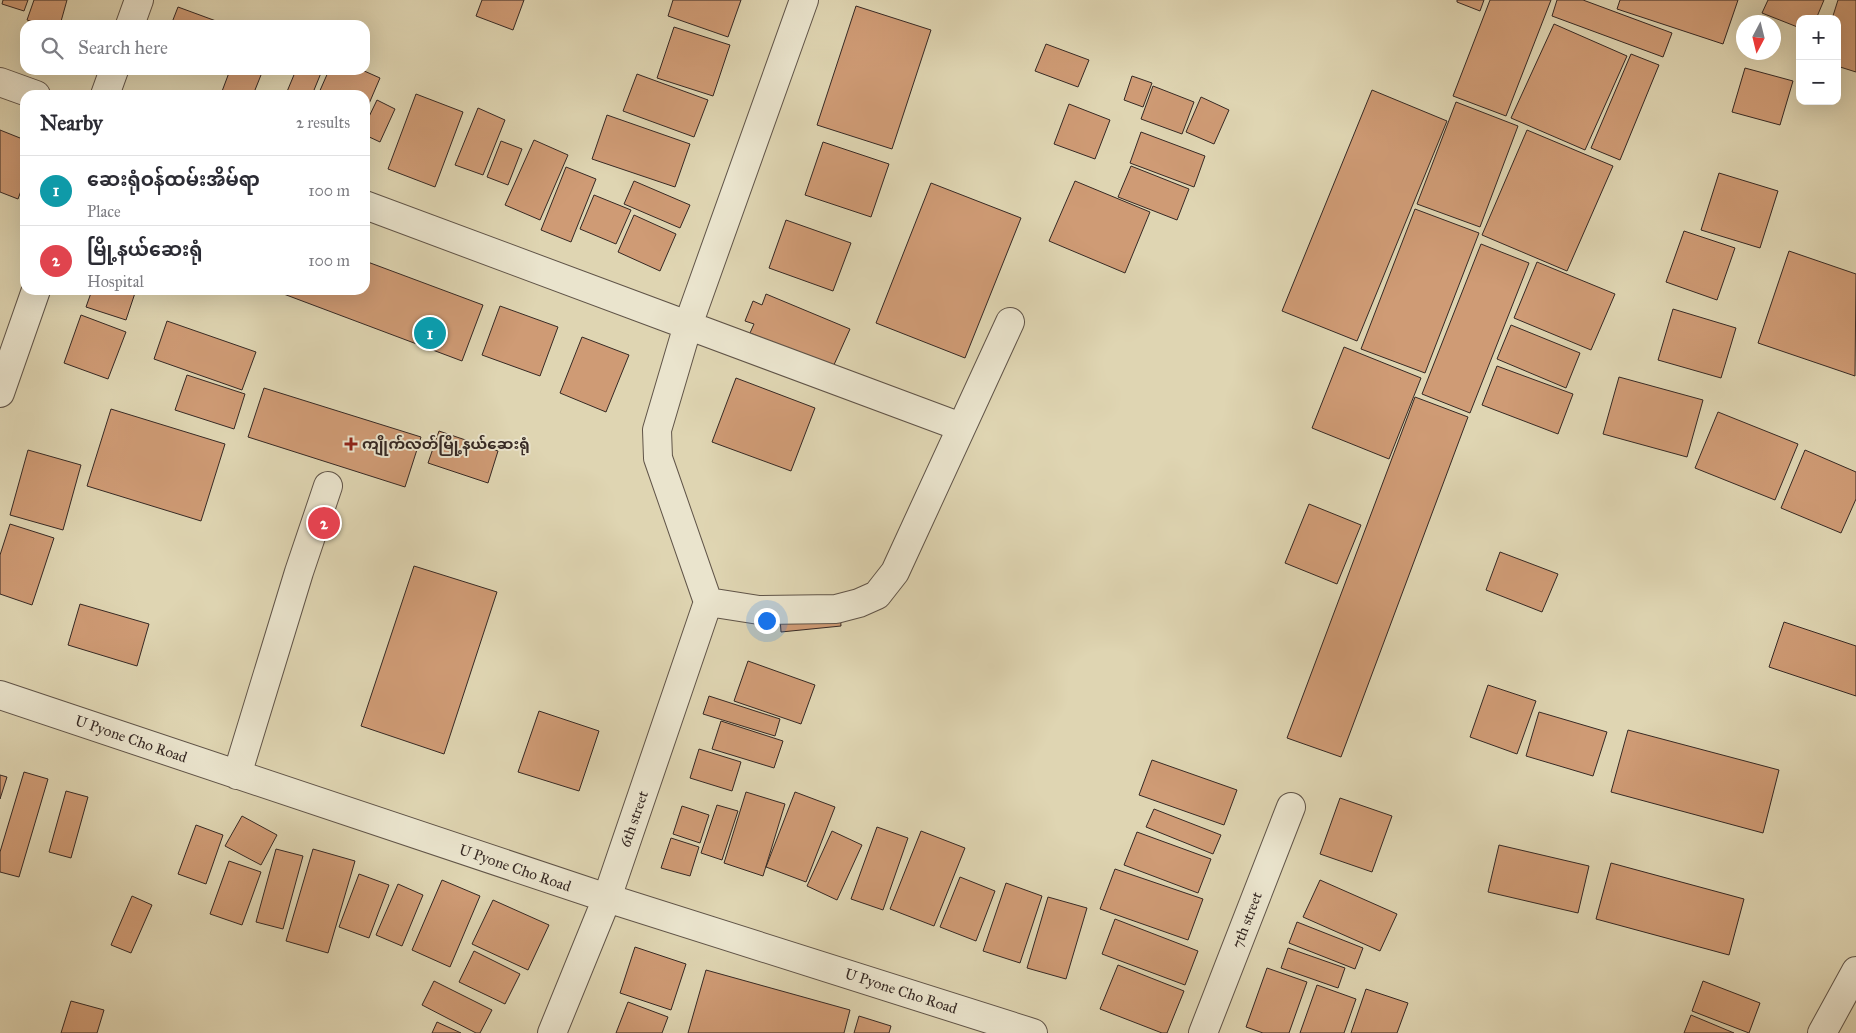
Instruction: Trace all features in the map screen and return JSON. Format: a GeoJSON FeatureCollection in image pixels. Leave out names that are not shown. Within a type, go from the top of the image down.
{"type":"FeatureCollection","features":[{"type":"Feature","properties":{"kind":"street"},"geometry":{"type":"LineString","coordinates":[[132,20],[139,0]]}},
{"type":"Feature","properties":{"kind":"street"},"geometry":{"type":"LineString","coordinates":[[804,0],[688,325],[657,430],[658,458],[708,602],[758,610],[836,609],[859,603],[877,595],[895,572],[1010,322]]}},
{"type":"Feature","properties":{"kind":"street"},"geometry":{"type":"LineString","coordinates":[[107,90],[112,75]]}},
{"type":"Feature","properties":{"kind":"street"},"geometry":{"type":"LineString","coordinates":[[0,82],[22,90]]}},
{"type":"Feature","properties":{"kind":"street"},"geometry":{"type":"LineString","coordinates":[[370,207],[961,427]]}},
{"type":"Feature","properties":{"kind":"street"},"geometry":{"type":"LineString","coordinates":[[0,393],[34,295]]}},
{"type":"Feature","properties":{"kind":"street"},"geometry":{"type":"LineString","coordinates":[[237,774],[299,572],[328,486]]}},
{"type":"Feature","properties":{"kind":"street","name":"6th street"},"geometry":{"type":"LineString","coordinates":[[552,1033],[607,898],[708,602]]}},
{"type":"Feature","properties":{"kind":"street","name":"U Pyone Cho Road"},"geometry":{"type":"LineString","coordinates":[[0,695],[607,898],[1033,1033]]}},
{"type":"Feature","properties":{"kind":"street","name":"7th street"},"geometry":{"type":"LineString","coordinates":[[1203,1033],[1291,807]]}},
{"type":"Feature","properties":{"kind":"street"},"geometry":{"type":"LineString","coordinates":[[1822,1033],[1856,971]]}},
{"type":"Feature","properties":{"kind":"building"},"geometry":{"type":"Polygon","coordinates":[[[3,0],[28,0],[24,11],[2,4],[3,0]]]}},
{"type":"Feature","properties":{"kind":"building"},"geometry":{"type":"Polygon","coordinates":[[[34,0],[67,0],[61,20],[27,20],[34,0]]]}},
{"type":"Feature","properties":{"kind":"building"},"geometry":{"type":"Polygon","coordinates":[[[482,0],[524,0],[513,30],[476,16],[482,0]]]}},
{"type":"Feature","properties":{"kind":"building"},"geometry":{"type":"Polygon","coordinates":[[[673,0],[741,0],[728,37],[668,16],[673,0]]]}},
{"type":"Feature","properties":{"kind":"building"},"geometry":{"type":"Polygon","coordinates":[[[1457,0],[1484,0],[1480,11],[1457,2],[1457,0]]]}},
{"type":"Feature","properties":{"kind":"building"},"geometry":{"type":"Polygon","coordinates":[[[1490,0],[1551,0],[1506,116],[1453,96],[1490,0]]]}},
{"type":"Feature","properties":{"kind":"building"},"geometry":{"type":"Polygon","coordinates":[[[1557,0],[1583,0],[1672,33],[1663,57],[1552,16],[1557,0]]]}},
{"type":"Feature","properties":{"kind":"building"},"geometry":{"type":"Polygon","coordinates":[[[1620,0],[1738,0],[1723,44],[1617,9],[1620,0]]]}},
{"type":"Feature","properties":{"kind":"building"},"geometry":{"type":"Polygon","coordinates":[[[1768,0],[1824,0],[1818,15],[1796,15],[1796,26],[1781,20],[1781,15],[1762,13],[1768,0]]]}},
{"type":"Feature","properties":{"kind":"building"},"geometry":{"type":"Polygon","coordinates":[[[1838,0],[1856,0],[1856,72],[1841,67],[1841,15],[1833,15],[1838,0]]]}},
{"type":"Feature","properties":{"kind":"building"},"geometry":{"type":"Polygon","coordinates":[[[856,6],[931,30],[892,149],[817,125],[856,6]]]}},
{"type":"Feature","properties":{"kind":"building"},"geometry":{"type":"Polygon","coordinates":[[[178,7],[213,20],[173,20],[178,7]]]}},
{"type":"Feature","properties":{"kind":"building"},"geometry":{"type":"Polygon","coordinates":[[[1554,24],[1627,56],[1585,150],[1511,118],[1554,24]]]}},
{"type":"Feature","properties":{"kind":"building"},"geometry":{"type":"Polygon","coordinates":[[[674,27],[730,45],[713,96],[657,78],[674,27]]]}},
{"type":"Feature","properties":{"kind":"building"},"geometry":{"type":"Polygon","coordinates":[[[1046,44],[1089,60],[1078,87],[1035,71],[1046,44]]]}},
{"type":"Feature","properties":{"kind":"building"},"geometry":{"type":"Polygon","coordinates":[[[1631,54],[1659,65],[1620,160],[1591,148],[1631,54]]]}},
{"type":"Feature","properties":{"kind":"building"},"geometry":{"type":"Polygon","coordinates":[[[1745,68],[1793,81],[1780,125],[1732,112],[1745,68]]]}},
{"type":"Feature","properties":{"kind":"building"},"geometry":{"type":"Polygon","coordinates":[[[370,74],[380,78],[370,101],[370,90],[320,90],[327,75],[370,74]]]}},
{"type":"Feature","properties":{"kind":"building"},"geometry":{"type":"Polygon","coordinates":[[[637,74],[708,100],[694,137],[623,111],[637,74]]]}},
{"type":"Feature","properties":{"kind":"building"},"geometry":{"type":"Polygon","coordinates":[[[228,75],[261,75],[255,90],[222,90],[228,75]]]}},
{"type":"Feature","properties":{"kind":"building"},"geometry":{"type":"Polygon","coordinates":[[[294,75],[320,75],[314,90],[288,90],[294,75]]]}},
{"type":"Feature","properties":{"kind":"building"},"geometry":{"type":"Polygon","coordinates":[[[1132,76],[1152,83],[1143,107],[1124,100],[1132,76]]]}},
{"type":"Feature","properties":{"kind":"building"},"geometry":{"type":"Polygon","coordinates":[[[1153,86],[1194,102],[1182,134],[1141,119],[1153,86]]]}},
{"type":"Feature","properties":{"kind":"building"},"geometry":{"type":"Polygon","coordinates":[[[1372,90],[1447,121],[1357,341],[1282,311],[1372,90]]]}},
{"type":"Feature","properties":{"kind":"building"},"geometry":{"type":"Polygon","coordinates":[[[416,94],[463,112],[435,187],[388,169],[416,94]]]}},
{"type":"Feature","properties":{"kind":"building"},"geometry":{"type":"Polygon","coordinates":[[[1201,97],[1229,110],[1214,144],[1186,132],[1201,97]]]}},
{"type":"Feature","properties":{"kind":"building"},"geometry":{"type":"Polygon","coordinates":[[[377,100],[395,109],[380,142],[370,137],[370,115],[377,100]]]}},
{"type":"Feature","properties":{"kind":"building"},"geometry":{"type":"Polygon","coordinates":[[[1456,102],[1518,126],[1480,227],[1417,204],[1456,102]]]}},
{"type":"Feature","properties":{"kind":"building"},"geometry":{"type":"Polygon","coordinates":[[[1069,104],[1110,120],[1095,159],[1054,144],[1069,104]]]}},
{"type":"Feature","properties":{"kind":"building"},"geometry":{"type":"Polygon","coordinates":[[[478,108],[505,120],[483,175],[455,165],[478,108]]]}},
{"type":"Feature","properties":{"kind":"building"},"geometry":{"type":"Polygon","coordinates":[[[607,115],[690,144],[675,187],[592,159],[607,115]]]}},
{"type":"Feature","properties":{"kind":"building"},"geometry":{"type":"Polygon","coordinates":[[[0,130],[20,138],[20,194],[18,199],[0,192],[0,130]]]}},
{"type":"Feature","properties":{"kind":"building"},"geometry":{"type":"Polygon","coordinates":[[[1527,130],[1613,166],[1567,271],[1482,235],[1527,130]]]}},
{"type":"Feature","properties":{"kind":"building"},"geometry":{"type":"Polygon","coordinates":[[[1141,132],[1205,156],[1194,187],[1130,163],[1141,132]]]}},
{"type":"Feature","properties":{"kind":"building"},"geometry":{"type":"Polygon","coordinates":[[[534,140],[568,155],[540,220],[505,205],[534,140]]]}},
{"type":"Feature","properties":{"kind":"building"},"geometry":{"type":"Polygon","coordinates":[[[501,141],[522,149],[508,185],[487,177],[501,141]]]}},
{"type":"Feature","properties":{"kind":"building"},"geometry":{"type":"Polygon","coordinates":[[[823,142],[889,164],[871,217],[805,195],[823,142]]]}},
{"type":"Feature","properties":{"kind":"building"},"geometry":{"type":"Polygon","coordinates":[[[1131,166],[1189,189],[1177,220],[1118,197],[1131,166]]]}},
{"type":"Feature","properties":{"kind":"building"},"geometry":{"type":"Polygon","coordinates":[[[566,167],[596,179],[571,242],[541,230],[566,167]]]}},
{"type":"Feature","properties":{"kind":"building"},"geometry":{"type":"Polygon","coordinates":[[[1719,173],[1778,191],[1760,248],[1701,230],[1719,173]]]}},
{"type":"Feature","properties":{"kind":"building"},"geometry":{"type":"Polygon","coordinates":[[[634,181],[690,205],[680,228],[624,204],[634,181]]]}},
{"type":"Feature","properties":{"kind":"building"},"geometry":{"type":"Polygon","coordinates":[[[1075,181],[1150,212],[1125,273],[1049,241],[1075,181]]]}},
{"type":"Feature","properties":{"kind":"building"},"geometry":{"type":"Polygon","coordinates":[[[931,183],[1021,218],[965,358],[876,323],[931,183]]]}},
{"type":"Feature","properties":{"kind":"building"},"geometry":{"type":"Polygon","coordinates":[[[594,195],[631,210],[616,244],[580,229],[594,195]]]}},
{"type":"Feature","properties":{"kind":"building"},"geometry":{"type":"Polygon","coordinates":[[[1415,209],[1479,233],[1425,373],[1361,349],[1415,209]]]}},
{"type":"Feature","properties":{"kind":"building"},"geometry":{"type":"Polygon","coordinates":[[[634,215],[676,234],[660,271],[618,252],[634,215]]]}},
{"type":"Feature","properties":{"kind":"building"},"geometry":{"type":"Polygon","coordinates":[[[786,220],[851,243],[833,291],[769,268],[786,220]]]}},
{"type":"Feature","properties":{"kind":"building"},"geometry":{"type":"Polygon","coordinates":[[[1684,231],[1735,248],[1717,300],[1666,282],[1684,231]]]}},
{"type":"Feature","properties":{"kind":"building"},"geometry":{"type":"Polygon","coordinates":[[[1481,244],[1529,263],[1470,413],[1422,394],[1481,244]]]}},
{"type":"Feature","properties":{"kind":"building"},"geometry":{"type":"Polygon","coordinates":[[[1789,251],[1856,274],[1855,376],[1758,343],[1789,251]]]}},
{"type":"Feature","properties":{"kind":"building"},"geometry":{"type":"Polygon","coordinates":[[[1537,262],[1615,294],[1591,350],[1514,318],[1537,262]]]}},
{"type":"Feature","properties":{"kind":"building"},"geometry":{"type":"Polygon","coordinates":[[[370,263],[483,305],[462,361],[286,295],[370,295],[370,263]]]}},
{"type":"Feature","properties":{"kind":"building"},"geometry":{"type":"Polygon","coordinates":[[[766,294],[850,329],[833,367],[750,333],[754,324],[745,321],[753,301],[762,305],[766,294]]]}},
{"type":"Feature","properties":{"kind":"building"},"geometry":{"type":"Polygon","coordinates":[[[90,295],[134,295],[126,320],[86,307],[90,295]]]}},
{"type":"Feature","properties":{"kind":"building"},"geometry":{"type":"Polygon","coordinates":[[[500,306],[558,327],[540,376],[482,355],[500,306]]]}},
{"type":"Feature","properties":{"kind":"building"},"geometry":{"type":"Polygon","coordinates":[[[1673,309],[1736,328],[1721,378],[1658,360],[1673,309]]]}},
{"type":"Feature","properties":{"kind":"building"},"geometry":{"type":"Polygon","coordinates":[[[81,315],[126,332],[108,379],[64,363],[81,315]]]}},
{"type":"Feature","properties":{"kind":"building"},"geometry":{"type":"Polygon","coordinates":[[[167,321],[256,352],[242,390],[154,359],[167,321]]]}},
{"type":"Feature","properties":{"kind":"building"},"geometry":{"type":"Polygon","coordinates":[[[1511,325],[1580,353],[1566,388],[1497,359],[1511,325]]]}},
{"type":"Feature","properties":{"kind":"building"},"geometry":{"type":"Polygon","coordinates":[[[582,337],[629,355],[606,412],[560,393],[582,337]]]}},
{"type":"Feature","properties":{"kind":"building"},"geometry":{"type":"Polygon","coordinates":[[[1344,347],[1421,378],[1389,459],[1312,428],[1344,347]]]}},
{"type":"Feature","properties":{"kind":"building"},"geometry":{"type":"Polygon","coordinates":[[[1497,366],[1573,394],[1558,434],[1482,405],[1497,366]]]}},
{"type":"Feature","properties":{"kind":"building"},"geometry":{"type":"Polygon","coordinates":[[[187,375],[245,394],[234,429],[175,410],[187,375]]]}},
{"type":"Feature","properties":{"kind":"building"},"geometry":{"type":"Polygon","coordinates":[[[1619,377],[1703,400],[1687,457],[1603,434],[1619,377]]]}},
{"type":"Feature","properties":{"kind":"building"},"geometry":{"type":"Polygon","coordinates":[[[736,378],[815,408],[791,471],[712,442],[736,378]]]}},
{"type":"Feature","properties":{"kind":"building"},"geometry":{"type":"Polygon","coordinates":[[[264,388],[421,437],[405,487],[248,437],[264,388]]]}},
{"type":"Feature","properties":{"kind":"building"},"geometry":{"type":"Polygon","coordinates":[[[1415,397],[1468,417],[1341,757],[1287,738],[1415,397]]]}},
{"type":"Feature","properties":{"kind":"building"},"geometry":{"type":"Polygon","coordinates":[[[111,409],[225,444],[201,521],[87,486],[111,409]]]}},
{"type":"Feature","properties":{"kind":"building"},"geometry":{"type":"Polygon","coordinates":[[[1718,412],[1798,444],[1775,500],[1695,468],[1718,412]]]}},
{"type":"Feature","properties":{"kind":"building"},"geometry":{"type":"Polygon","coordinates":[[[439,431],[498,451],[488,483],[428,463],[439,431]]]}},
{"type":"Feature","properties":{"kind":"building"},"geometry":{"type":"Polygon","coordinates":[[[28,450],[81,465],[63,530],[10,515],[28,450]]]}},
{"type":"Feature","properties":{"kind":"building"},"geometry":{"type":"Polygon","coordinates":[[[1805,450],[1856,472],[1856,499],[1841,533],[1781,508],[1805,450]]]}},
{"type":"Feature","properties":{"kind":"building"},"geometry":{"type":"Polygon","coordinates":[[[1309,504],[1361,525],[1337,584],[1285,563],[1309,504]]]}},
{"type":"Feature","properties":{"kind":"building"},"geometry":{"type":"Polygon","coordinates":[[[10,524],[54,538],[32,605],[0,594],[0,555],[10,524]]]}},
{"type":"Feature","properties":{"kind":"building"},"geometry":{"type":"Polygon","coordinates":[[[1500,552],[1558,574],[1542,612],[1486,590],[1500,552]]]}},
{"type":"Feature","properties":{"kind":"building"},"geometry":{"type":"Polygon","coordinates":[[[414,566],[497,592],[444,754],[361,726],[414,566]]]}},
{"type":"Feature","properties":{"kind":"building"},"geometry":{"type":"Polygon","coordinates":[[[80,604],[149,624],[137,666],[68,645],[80,604]]]}},
{"type":"Feature","properties":{"kind":"building"},"geometry":{"type":"Polygon","coordinates":[[[840,612],[841,626],[781,632],[780,617],[840,612]]]}},
{"type":"Feature","properties":{"kind":"building"},"geometry":{"type":"Polygon","coordinates":[[[1784,622],[1856,646],[1856,696],[1769,667],[1784,622]]]}},
{"type":"Feature","properties":{"kind":"building"},"geometry":{"type":"Polygon","coordinates":[[[748,661],[815,685],[801,724],[734,701],[748,661]]]}},
{"type":"Feature","properties":{"kind":"building"},"geometry":{"type":"Polygon","coordinates":[[[1488,685],[1536,701],[1517,754],[1470,737],[1488,685]]]}},
{"type":"Feature","properties":{"kind":"building"},"geometry":{"type":"Polygon","coordinates":[[[709,696],[780,719],[775,736],[703,714],[709,696]]]}},
{"type":"Feature","properties":{"kind":"building"},"geometry":{"type":"Polygon","coordinates":[[[539,711],[599,731],[579,791],[518,772],[539,711]]]}},
{"type":"Feature","properties":{"kind":"building"},"geometry":{"type":"Polygon","coordinates":[[[1539,712],[1607,732],[1593,776],[1526,756],[1539,712]]]}},
{"type":"Feature","properties":{"kind":"building"},"geometry":{"type":"Polygon","coordinates":[[[721,721],[783,741],[774,768],[712,749],[721,721]]]}},
{"type":"Feature","properties":{"kind":"building"},"geometry":{"type":"Polygon","coordinates":[[[1628,730],[1779,770],[1763,833],[1611,792],[1628,730]]]}},
{"type":"Feature","properties":{"kind":"building"},"geometry":{"type":"Polygon","coordinates":[[[699,749],[741,762],[732,791],[690,778],[699,749]]]}},
{"type":"Feature","properties":{"kind":"building"},"geometry":{"type":"Polygon","coordinates":[[[1152,760],[1237,790],[1224,825],[1139,795],[1152,760]]]}},
{"type":"Feature","properties":{"kind":"building"},"geometry":{"type":"Polygon","coordinates":[[[24,772],[48,779],[19,877],[0,872],[0,852],[24,772]]]}},
{"type":"Feature","properties":{"kind":"building"},"geometry":{"type":"Polygon","coordinates":[[[0,775],[7,777],[0,799],[0,775]]]}},
{"type":"Feature","properties":{"kind":"building"},"geometry":{"type":"Polygon","coordinates":[[[66,791],[88,797],[71,858],[49,852],[66,791]]]}},
{"type":"Feature","properties":{"kind":"building"},"geometry":{"type":"Polygon","coordinates":[[[746,792],[785,804],[763,876],[724,863],[746,792]]]}},
{"type":"Feature","properties":{"kind":"building"},"geometry":{"type":"Polygon","coordinates":[[[795,792],[835,807],[806,882],[766,867],[795,792]]]}},
{"type":"Feature","properties":{"kind":"building"},"geometry":{"type":"Polygon","coordinates":[[[1340,798],[1392,816],[1372,872],[1320,854],[1340,798]]]}},
{"type":"Feature","properties":{"kind":"building"},"geometry":{"type":"Polygon","coordinates":[[[717,805],[738,811],[722,860],[701,853],[717,805]]]}},
{"type":"Feature","properties":{"kind":"building"},"geometry":{"type":"Polygon","coordinates":[[[682,806],[709,815],[700,843],[673,834],[682,806]]]}},
{"type":"Feature","properties":{"kind":"building"},"geometry":{"type":"Polygon","coordinates":[[[1154,809],[1221,835],[1213,854],[1146,827],[1154,809]]]}},
{"type":"Feature","properties":{"kind":"building"},"geometry":{"type":"Polygon","coordinates":[[[242,816],[277,835],[261,865],[225,846],[242,816]]]}},
{"type":"Feature","properties":{"kind":"building"},"geometry":{"type":"Polygon","coordinates":[[[196,825],[223,835],[206,884],[178,874],[196,825]]]}},
{"type":"Feature","properties":{"kind":"building"},"geometry":{"type":"Polygon","coordinates":[[[877,827],[908,838],[883,910],[851,899],[877,827]]]}},
{"type":"Feature","properties":{"kind":"building"},"geometry":{"type":"Polygon","coordinates":[[[832,831],[862,845],[837,900],[807,886],[832,831]]]}},
{"type":"Feature","properties":{"kind":"building"},"geometry":{"type":"Polygon","coordinates":[[[921,831],[965,848],[934,926],[890,909],[921,831]]]}},
{"type":"Feature","properties":{"kind":"building"},"geometry":{"type":"Polygon","coordinates":[[[1137,832],[1211,859],[1198,893],[1124,865],[1137,832]]]}},
{"type":"Feature","properties":{"kind":"building"},"geometry":{"type":"Polygon","coordinates":[[[671,838],[699,847],[690,876],[661,868],[671,838]]]}},
{"type":"Feature","properties":{"kind":"building"},"geometry":{"type":"Polygon","coordinates":[[[1499,845],[1589,866],[1578,913],[1488,892],[1499,845]]]}},
{"type":"Feature","properties":{"kind":"building"},"geometry":{"type":"Polygon","coordinates":[[[276,849],[303,856],[283,929],[256,922],[276,849]]]}},
{"type":"Feature","properties":{"kind":"building"},"geometry":{"type":"Polygon","coordinates":[[[313,849],[355,861],[328,953],[286,941],[313,849]]]}},
{"type":"Feature","properties":{"kind":"building"},"geometry":{"type":"Polygon","coordinates":[[[229,861],[261,872],[242,925],[210,914],[229,861]]]}},
{"type":"Feature","properties":{"kind":"building"},"geometry":{"type":"Polygon","coordinates":[[[1611,863],[1744,899],[1729,955],[1596,919],[1611,863]]]}},
{"type":"Feature","properties":{"kind":"building"},"geometry":{"type":"Polygon","coordinates":[[[1115,869],[1203,899],[1188,940],[1100,909],[1115,869]]]}},
{"type":"Feature","properties":{"kind":"building"},"geometry":{"type":"Polygon","coordinates":[[[359,874],[389,885],[369,938],[339,927],[359,874]]]}},
{"type":"Feature","properties":{"kind":"building"},"geometry":{"type":"Polygon","coordinates":[[[960,877],[995,891],[976,941],[940,927],[960,877]]]}},
{"type":"Feature","properties":{"kind":"building"},"geometry":{"type":"Polygon","coordinates":[[[442,880],[480,896],[450,967],[412,950],[442,880]]]}},
{"type":"Feature","properties":{"kind":"building"},"geometry":{"type":"Polygon","coordinates":[[[1320,880],[1397,914],[1380,951],[1303,917],[1320,880]]]}},
{"type":"Feature","properties":{"kind":"building"},"geometry":{"type":"Polygon","coordinates":[[[1006,883],[1042,896],[1020,963],[983,951],[1006,883]]]}},
{"type":"Feature","properties":{"kind":"building"},"geometry":{"type":"Polygon","coordinates":[[[398,884],[423,895],[402,946],[376,935],[398,884]]]}},
{"type":"Feature","properties":{"kind":"building"},"geometry":{"type":"Polygon","coordinates":[[[132,896],[152,905],[131,953],[111,945],[132,896]]]}},
{"type":"Feature","properties":{"kind":"building"},"geometry":{"type":"Polygon","coordinates":[[[1048,897],[1087,908],[1066,979],[1027,968],[1048,897]]]}},
{"type":"Feature","properties":{"kind":"building"},"geometry":{"type":"Polygon","coordinates":[[[493,900],[549,925],[528,970],[472,944],[493,900]]]}},
{"type":"Feature","properties":{"kind":"building"},"geometry":{"type":"Polygon","coordinates":[[[1115,919],[1198,951],[1185,985],[1102,954],[1115,919]]]}},
{"type":"Feature","properties":{"kind":"building"},"geometry":{"type":"Polygon","coordinates":[[[1297,922],[1363,948],[1355,969],[1289,943],[1297,922]]]}},
{"type":"Feature","properties":{"kind":"building"},"geometry":{"type":"Polygon","coordinates":[[[635,947],[686,964],[671,1010],[620,993],[635,947]]]}},
{"type":"Feature","properties":{"kind":"building"},"geometry":{"type":"Polygon","coordinates":[[[1288,948],[1345,968],[1338,988],[1281,968],[1288,948]]]}},
{"type":"Feature","properties":{"kind":"building"},"geometry":{"type":"Polygon","coordinates":[[[474,951],[520,974],[505,1004],[459,982],[474,951]]]}},
{"type":"Feature","properties":{"kind":"building"},"geometry":{"type":"Polygon","coordinates":[[[1118,965],[1184,991],[1167,1033],[1162,1033],[1100,1009],[1118,965]]]}},
{"type":"Feature","properties":{"kind":"building"},"geometry":{"type":"Polygon","coordinates":[[[1267,968],[1307,982],[1289,1033],[1263,1033],[1246,1027],[1267,968]]]}},
{"type":"Feature","properties":{"kind":"building"},"geometry":{"type":"Polygon","coordinates":[[[706,970],[850,1010],[844,1033],[688,1033],[706,970]]]}},
{"type":"Feature","properties":{"kind":"building"},"geometry":{"type":"Polygon","coordinates":[[[434,981],[492,1010],[480,1033],[476,1033],[422,1005],[434,981]]]}},
{"type":"Feature","properties":{"kind":"building"},"geometry":{"type":"Polygon","coordinates":[[[1703,981],[1760,1003],[1749,1033],[1692,1011],[1703,981]]]}},
{"type":"Feature","properties":{"kind":"building"},"geometry":{"type":"Polygon","coordinates":[[[1317,985],[1356,999],[1344,1033],[1300,1033],[1317,985]]]}},
{"type":"Feature","properties":{"kind":"building"},"geometry":{"type":"Polygon","coordinates":[[[1366,989],[1408,1003],[1397,1033],[1351,1033],[1366,989]]]}},
{"type":"Feature","properties":{"kind":"building"},"geometry":{"type":"Polygon","coordinates":[[[71,1001],[104,1010],[97,1033],[61,1033],[71,1001]]]}},
{"type":"Feature","properties":{"kind":"building"},"geometry":{"type":"Polygon","coordinates":[[[628,1002],[668,1017],[662,1033],[616,1033],[628,1002]]]}},
{"type":"Feature","properties":{"kind":"building"},"geometry":{"type":"Polygon","coordinates":[[[1691,1015],[1734,1033],[1684,1033],[1691,1015]]]}},
{"type":"Feature","properties":{"kind":"building"},"geometry":{"type":"Polygon","coordinates":[[[859,1016],[891,1026],[889,1033],[854,1033],[859,1016]]]}},
{"type":"Feature","properties":{"kind":"building"},"geometry":{"type":"Polygon","coordinates":[[[437,1022],[461,1033],[432,1033],[437,1022]]]}},
{"type":"Feature","properties":{"kind":"place","name":"ဆေးရုံဝန်ထမ်းအိမ်ရာ"},"geometry":{"type":"Point","coordinates":[430,333]}},
{"type":"Feature","properties":{"kind":"place","name":"ကျိုက်လတ်မြို့နယ်ဆေးရုံ"},"geometry":{"type":"Point","coordinates":[351,444]}},
{"type":"Feature","properties":{"kind":"place","name":"မြို့နယ်ဆေးရုံ"},"geometry":{"type":"Point","coordinates":[324,523]}}]}
